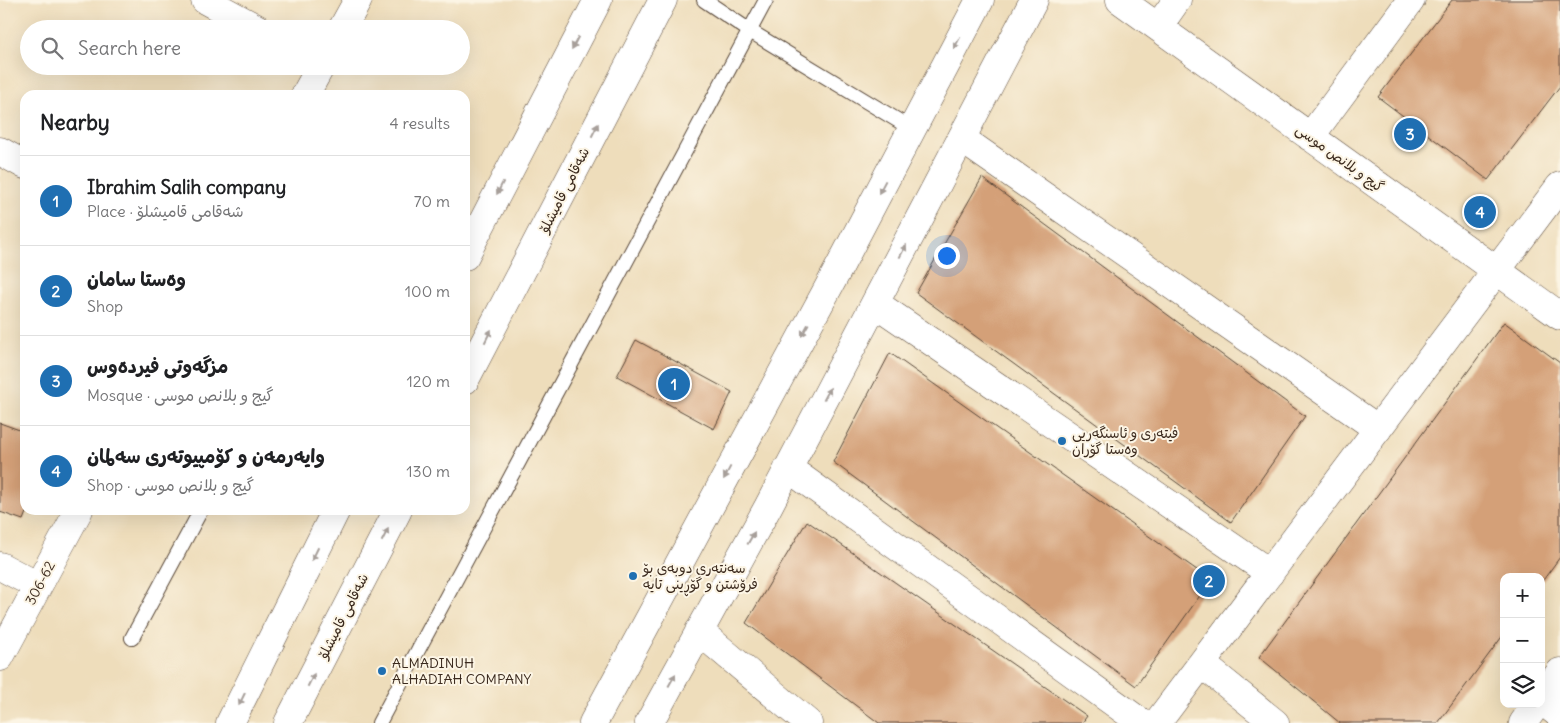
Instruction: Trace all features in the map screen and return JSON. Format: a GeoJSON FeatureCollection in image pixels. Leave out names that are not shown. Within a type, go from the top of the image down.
{"type":"FeatureCollection","features":[{"type":"Feature","properties":{"kind":"street"},"geometry":{"type":"LineString","coordinates":[[205,0],[242,20]]}},
{"type":"Feature","properties":{"kind":"street"},"geometry":{"type":"LineString","coordinates":[[347,20],[358,0]]}},
{"type":"Feature","properties":{"kind":"street"},"geometry":{"type":"LineString","coordinates":[[470,246],[598,0]]}},
{"type":"Feature","properties":{"kind":"street","name":"شەقامی قامیشلۆ"},"geometry":{"type":"LineString","coordinates":[[470,370],[662,0]]}},
{"type":"Feature","properties":{"kind":"street"},"geometry":{"type":"LineString","coordinates":[[593,723],[841,264],[980,0]]}},
{"type":"Feature","properties":{"kind":"street"},"geometry":{"type":"LineString","coordinates":[[649,723],[788,468],[1034,0]]}},
{"type":"Feature","properties":{"kind":"street","name":"گيج و بلانص موسى"},"geometry":{"type":"LineString","coordinates":[[1120,0],[1560,316]]}},
{"type":"Feature","properties":{"kind":"street"},"geometry":{"type":"LineString","coordinates":[[1158,27],[1177,0]]}},
{"type":"Feature","properties":{"kind":"street"},"geometry":{"type":"LineString","coordinates":[[1310,137],[1411,0]]}},
{"type":"Feature","properties":{"kind":"street"},"geometry":{"type":"LineString","coordinates":[[308,90],[316,75]]}},
{"type":"Feature","properties":{"kind":"street"},"geometry":{"type":"LineString","coordinates":[[962,138],[1378,429]]}},
{"type":"Feature","properties":{"kind":"street"},"geometry":{"type":"LineString","coordinates":[[0,151],[20,161]]}},
{"type":"Feature","properties":{"kind":"street"},"geometry":{"type":"LineString","coordinates":[[1157,723],[1560,186]]}},
{"type":"Feature","properties":{"kind":"street"},"geometry":{"type":"LineString","coordinates":[[876,302],[1270,573]]}},
{"type":"Feature","properties":{"kind":"street"},"geometry":{"type":"LineString","coordinates":[[788,468],[1142,723]]}},
{"type":"Feature","properties":{"kind":"street","name":"306-62"},"geometry":{"type":"LineString","coordinates":[[0,657],[76,515]]}},
{"type":"Feature","properties":{"kind":"street"},"geometry":{"type":"LineString","coordinates":[[230,723],[334,515]]}},
{"type":"Feature","properties":{"kind":"street","name":"شەقامی قامیشلۆ"},"geometry":{"type":"LineString","coordinates":[[288,723],[395,515]]}},
{"type":"Feature","properties":{"kind":"street"},"geometry":{"type":"LineString","coordinates":[[0,566],[38,586]]}},
{"type":"Feature","properties":{"kind":"street"},"geometry":{"type":"LineString","coordinates":[[699,632],[808,723]]}},
{"type":"Feature","properties":{"kind":"street"},"geometry":{"type":"LineString","coordinates":[[1202,664],[1275,723]]}},
{"type":"Feature","properties":{"kind":"street"},"geometry":{"type":"LineString","coordinates":[[1545,693],[1560,672]]}},
{"type":"Feature","properties":{"kind":"street"},"geometry":{"type":"LineString","coordinates":[[1545,702],[1560,714]]}},
{"type":"Feature","properties":{"kind":"street"},"geometry":{"type":"LineString","coordinates":[[1523,723],[1534,708]]}},
{"type":"Feature","properties":{"kind":"lane"},"geometry":{"type":"LineString","coordinates":[[704,0],[912,129]]}},
{"type":"Feature","properties":{"kind":"lane"},"geometry":{"type":"LineString","coordinates":[[379,723],[766,0]]}},
{"type":"Feature","properties":{"kind":"lane"},"geometry":{"type":"LineString","coordinates":[[132,638],[198,515]]}},
{"type":"Feature","properties":{"kind":"building"},"geometry":{"type":"Polygon","coordinates":[[[1452,0],[1560,0],[1560,86],[1488,180],[1378,97],[1452,0]]]}},
{"type":"Feature","properties":{"kind":"building"},"geometry":{"type":"Polygon","coordinates":[[[982,178],[1305,416],[1231,522],[916,293],[982,178]]]}},
{"type":"Feature","properties":{"kind":"building"},"geometry":{"type":"Polygon","coordinates":[[[1504,322],[1560,363],[1560,557],[1545,578],[1545,573],[1500,573],[1500,639],[1438,723],[1340,723],[1259,657],[1504,322]]]}},
{"type":"Feature","properties":{"kind":"building"},"geometry":{"type":"Polygon","coordinates":[[[636,340],[732,392],[714,429],[617,376],[636,340]]]}},
{"type":"Feature","properties":{"kind":"building"},"geometry":{"type":"Polygon","coordinates":[[[890,353],[1211,580],[1136,686],[833,462],[890,353]]]}},
{"type":"Feature","properties":{"kind":"building"},"geometry":{"type":"Polygon","coordinates":[[[0,423],[20,430],[20,515],[25,515],[23,520],[0,512],[0,423]]]}},
{"type":"Feature","properties":{"kind":"building"},"geometry":{"type":"Polygon","coordinates":[[[807,521],[1087,716],[1082,723],[879,723],[746,623],[807,521]]]}},
{"type":"Feature","properties":{"kind":"place","name":"مزگه‌وتی فیرده‌وس"},"geometry":{"type":"Point","coordinates":[1410,134]}},
{"type":"Feature","properties":{"kind":"place","name":"وایەرمەن و کۆمپیوتەری سەلمان"},"geometry":{"type":"Point","coordinates":[1480,212]}},
{"type":"Feature","properties":{"kind":"place","name":"Ibrahim Salih company"},"geometry":{"type":"Point","coordinates":[674,384]}},
{"type":"Feature","properties":{"kind":"place","name":"فیتەری و ئاسنگەریی وەستا گۆران"},"geometry":{"type":"Point","coordinates":[1062,441]}},
{"type":"Feature","properties":{"kind":"place","name":"سەنتەری دوبەی بۆ فرۆشتن و گۆڕینی تایە"},"geometry":{"type":"Point","coordinates":[633,576]}},
{"type":"Feature","properties":{"kind":"place","name":"وەستا سامان"},"geometry":{"type":"Point","coordinates":[1209,581]}},
{"type":"Feature","properties":{"kind":"place","name":"ALMADINUH ALHADIAH COMPANY"},"geometry":{"type":"Point","coordinates":[382,671]}}]}
